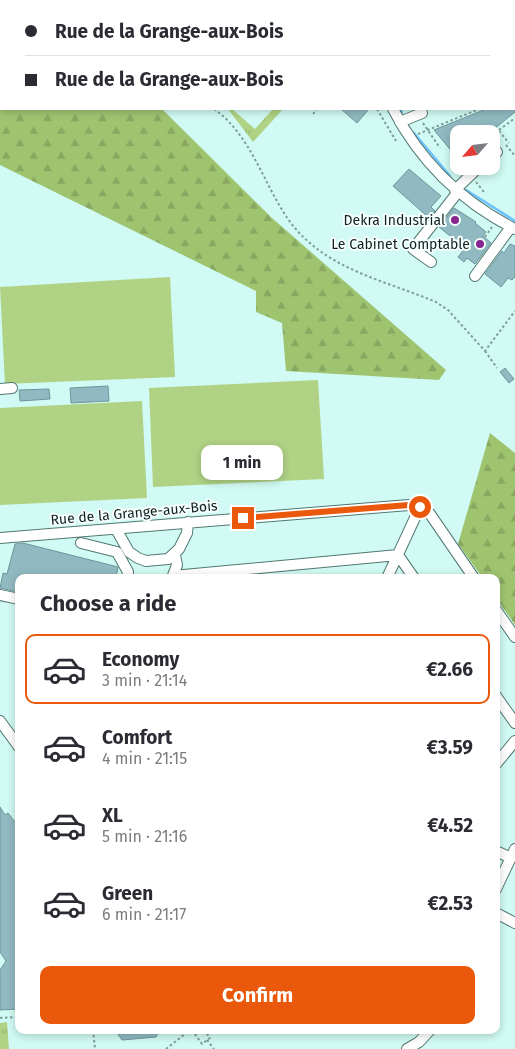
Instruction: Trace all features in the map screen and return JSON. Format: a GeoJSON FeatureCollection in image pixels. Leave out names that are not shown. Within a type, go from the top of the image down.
{"type":"FeatureCollection","features":[{"type":"Feature","properties":{"kind":"street"},"geometry":{"type":"LineString","coordinates":[[394,110],[424,158],[457,191],[513,228],[475,276]]}},
{"type":"Feature","properties":{"kind":"street"},"geometry":{"type":"LineString","coordinates":[[402,125],[423,117]]}},
{"type":"Feature","properties":{"kind":"street"},"geometry":{"type":"LineString","coordinates":[[431,262],[413,249],[457,191],[472,175]]}},
{"type":"Feature","properties":{"kind":"street"},"geometry":{"type":"LineString","coordinates":[[0,389],[12,388]]}},
{"type":"Feature","properties":{"kind":"street","name":"Rue de la Grange-aux-Bois"},"geometry":{"type":"LineString","coordinates":[[0,538],[409,505],[420,507]]}},
{"type":"Feature","properties":{"kind":"street"},"geometry":{"type":"LineString","coordinates":[[389,574],[420,507],[430,514],[471,574]]}},
{"type":"Feature","properties":{"kind":"street"},"geometry":{"type":"LineString","coordinates":[[116,529],[129,552],[138,558],[146,561],[168,559],[175,555],[187,533],[188,522]]}},
{"type":"Feature","properties":{"kind":"street"},"geometry":{"type":"LineString","coordinates":[[81,543],[117,552],[128,574]]}},
{"type":"Feature","properties":{"kind":"street"},"geometry":{"type":"LineString","coordinates":[[173,574],[177,565],[175,555]]}},
{"type":"Feature","properties":{"kind":"street"},"geometry":{"type":"LineString","coordinates":[[203,574],[398,555]]}},
{"type":"Feature","properties":{"kind":"street"},"geometry":{"type":"LineString","coordinates":[[398,555],[411,574]]}},
{"type":"Feature","properties":{"kind":"street"},"geometry":{"type":"LineString","coordinates":[[0,594],[15,598]]}},
{"type":"Feature","properties":{"kind":"street"},"geometry":{"type":"LineString","coordinates":[[500,616],[515,637]]}},
{"type":"Feature","properties":{"kind":"street"},"geometry":{"type":"LineString","coordinates":[[500,702],[515,723]]}},
{"type":"Feature","properties":{"kind":"street"},"geometry":{"type":"LineString","coordinates":[[0,721],[15,742]]}},
{"type":"Feature","properties":{"kind":"street"},"geometry":{"type":"LineString","coordinates":[[500,759],[515,741]]}},
{"type":"Feature","properties":{"kind":"street"},"geometry":{"type":"LineString","coordinates":[[500,852],[513,854],[500,881]]}},
{"type":"Feature","properties":{"kind":"street"},"geometry":{"type":"LineString","coordinates":[[500,915],[515,923]]}},
{"type":"Feature","properties":{"kind":"street"},"geometry":{"type":"LineString","coordinates":[[406,1049],[419,1042],[426,1034]]}},
{"type":"Feature","properties":{"kind":"path"},"geometry":{"type":"LineString","coordinates":[[215,110],[231,124],[245,143],[289,220],[309,242],[338,263],[436,302],[448,310],[485,351],[497,368]]}},
{"type":"Feature","properties":{"kind":"path"},"geometry":{"type":"LineString","coordinates":[[312,114],[316,110]]}},
{"type":"Feature","properties":{"kind":"path"},"geometry":{"type":"LineString","coordinates":[[378,110],[396,141]]}},
{"type":"Feature","properties":{"kind":"path"},"geometry":{"type":"LineString","coordinates":[[418,134],[477,110]]}},
{"type":"Feature","properties":{"kind":"path"},"geometry":{"type":"LineString","coordinates":[[423,117],[427,130],[440,148]]}},
{"type":"Feature","properties":{"kind":"path"},"geometry":{"type":"LineString","coordinates":[[500,129],[515,118]]}},
{"type":"Feature","properties":{"kind":"path"},"geometry":{"type":"LineString","coordinates":[[500,132],[515,156]]}},
{"type":"Feature","properties":{"kind":"path"},"geometry":{"type":"LineString","coordinates":[[481,178],[476,182],[484,192]]}},
{"type":"Feature","properties":{"kind":"path"},"geometry":{"type":"LineString","coordinates":[[485,237],[493,226]]}},
{"type":"Feature","properties":{"kind":"path"},"geometry":{"type":"LineString","coordinates":[[485,351],[515,311]]}},
{"type":"Feature","properties":{"kind":"path"},"geometry":{"type":"LineString","coordinates":[[0,1018],[15,1017]]}},
{"type":"Feature","properties":{"kind":"path"},"geometry":{"type":"LineString","coordinates":[[93,1034],[95,1049]]}},
{"type":"Feature","properties":{"kind":"path"},"geometry":{"type":"LineString","coordinates":[[166,1049],[186,1034]]}},
{"type":"Feature","properties":{"kind":"path"},"geometry":{"type":"LineString","coordinates":[[194,1034],[202,1044],[210,1038],[207,1034]]}},
{"type":"Feature","properties":{"kind":"path"},"geometry":{"type":"LineString","coordinates":[[207,1040],[214,1049]]}},
{"type":"Feature","properties":{"kind":"green space"},"geometry":{"type":"Polygon","coordinates":[[[0,110],[163,110],[272,218],[446,370],[439,380],[286,371],[282,323],[256,312],[256,291],[0,165],[0,110]]]}},
{"type":"Feature","properties":{"kind":"green space"},"geometry":{"type":"Polygon","coordinates":[[[229,110],[233,110],[255,129],[272,110],[282,110],[253,142],[229,110]]]}},
{"type":"Feature","properties":{"kind":"green space"},"geometry":{"type":"Polygon","coordinates":[[[170,277],[175,377],[5,384],[0,287],[170,277]]]}},
{"type":"Feature","properties":{"kind":"green space"},"geometry":{"type":"Polygon","coordinates":[[[318,380],[324,479],[153,487],[149,388],[318,380]]]}},
{"type":"Feature","properties":{"kind":"green space"},"geometry":{"type":"Polygon","coordinates":[[[142,401],[147,498],[0,505],[0,408],[142,401]]]}},
{"type":"Feature","properties":{"kind":"green space"},"geometry":{"type":"Polygon","coordinates":[[[490,433],[515,453],[515,625],[500,604],[500,574],[480,574],[458,544],[490,433]]]}},
{"type":"Feature","properties":{"kind":"green space"},"geometry":{"type":"Polygon","coordinates":[[[7,1022],[9,1049],[0,1049],[0,1023],[7,1022]]]}},
{"type":"Feature","properties":{"kind":"building"},"geometry":{"type":"Polygon","coordinates":[[[342,110],[368,110],[357,123],[342,110]]]}},
{"type":"Feature","properties":{"kind":"building"},"geometry":{"type":"Polygon","coordinates":[[[484,110],[515,110],[499,125],[450,125],[450,149],[434,130],[484,110]]]}},
{"type":"Feature","properties":{"kind":"building"},"geometry":{"type":"Polygon","coordinates":[[[409,169],[441,196],[431,207],[435,211],[429,218],[393,186],[409,169]]]}},
{"type":"Feature","properties":{"kind":"building"},"geometry":{"type":"Polygon","coordinates":[[[454,208],[476,222],[486,232],[483,236],[491,243],[475,264],[467,258],[464,262],[458,257],[465,248],[439,227],[454,208]]]}},
{"type":"Feature","properties":{"kind":"building"},"geometry":{"type":"Polygon","coordinates":[[[510,244],[515,246],[515,277],[512,280],[508,278],[501,287],[485,274],[502,251],[504,253],[510,244]]]}},
{"type":"Feature","properties":{"kind":"building"},"geometry":{"type":"Polygon","coordinates":[[[505,368],[514,379],[509,383],[500,372],[505,368]]]}},
{"type":"Feature","properties":{"kind":"building"},"geometry":{"type":"Polygon","coordinates":[[[108,386],[109,401],[71,403],[70,388],[108,386]]]}},
{"type":"Feature","properties":{"kind":"building"},"geometry":{"type":"Polygon","coordinates":[[[49,389],[50,399],[20,401],[19,390],[49,389]]]}},
{"type":"Feature","properties":{"kind":"building"},"geometry":{"type":"Polygon","coordinates":[[[23,543],[118,567],[117,574],[15,574],[15,592],[0,588],[3,573],[7,574],[15,544],[23,543]]]}},
{"type":"Feature","properties":{"kind":"building"},"geometry":{"type":"Polygon","coordinates":[[[0,807],[5,815],[8,813],[15,822],[15,1009],[0,1010],[0,970],[6,961],[0,952],[0,807]]]}},
{"type":"Feature","properties":{"kind":"building"},"geometry":{"type":"Polygon","coordinates":[[[118,1034],[158,1034],[156,1037],[122,1040],[118,1034]]]}},
{"type":"Feature","properties":{"kind":"waterway"},"geometry":{"type":"LineString","coordinates":[[414,133],[450,176]]}},
{"type":"Feature","properties":{"kind":"waterway"},"geometry":{"type":"LineString","coordinates":[[466,190],[515,221]]}},
{"type":"Feature","properties":{"kind":"place","name":"Dekra Industrial"},"geometry":{"type":"Point","coordinates":[455,220]}},
{"type":"Feature","properties":{"kind":"place","name":"Le Cabinet Comptable"},"geometry":{"type":"Point","coordinates":[480,244]}},
{"type":"Feature","properties":{"kind":"route"},"geometry":{"type":"LineString","coordinates":[[243,518],[409,505],[420,507]]}}]}
